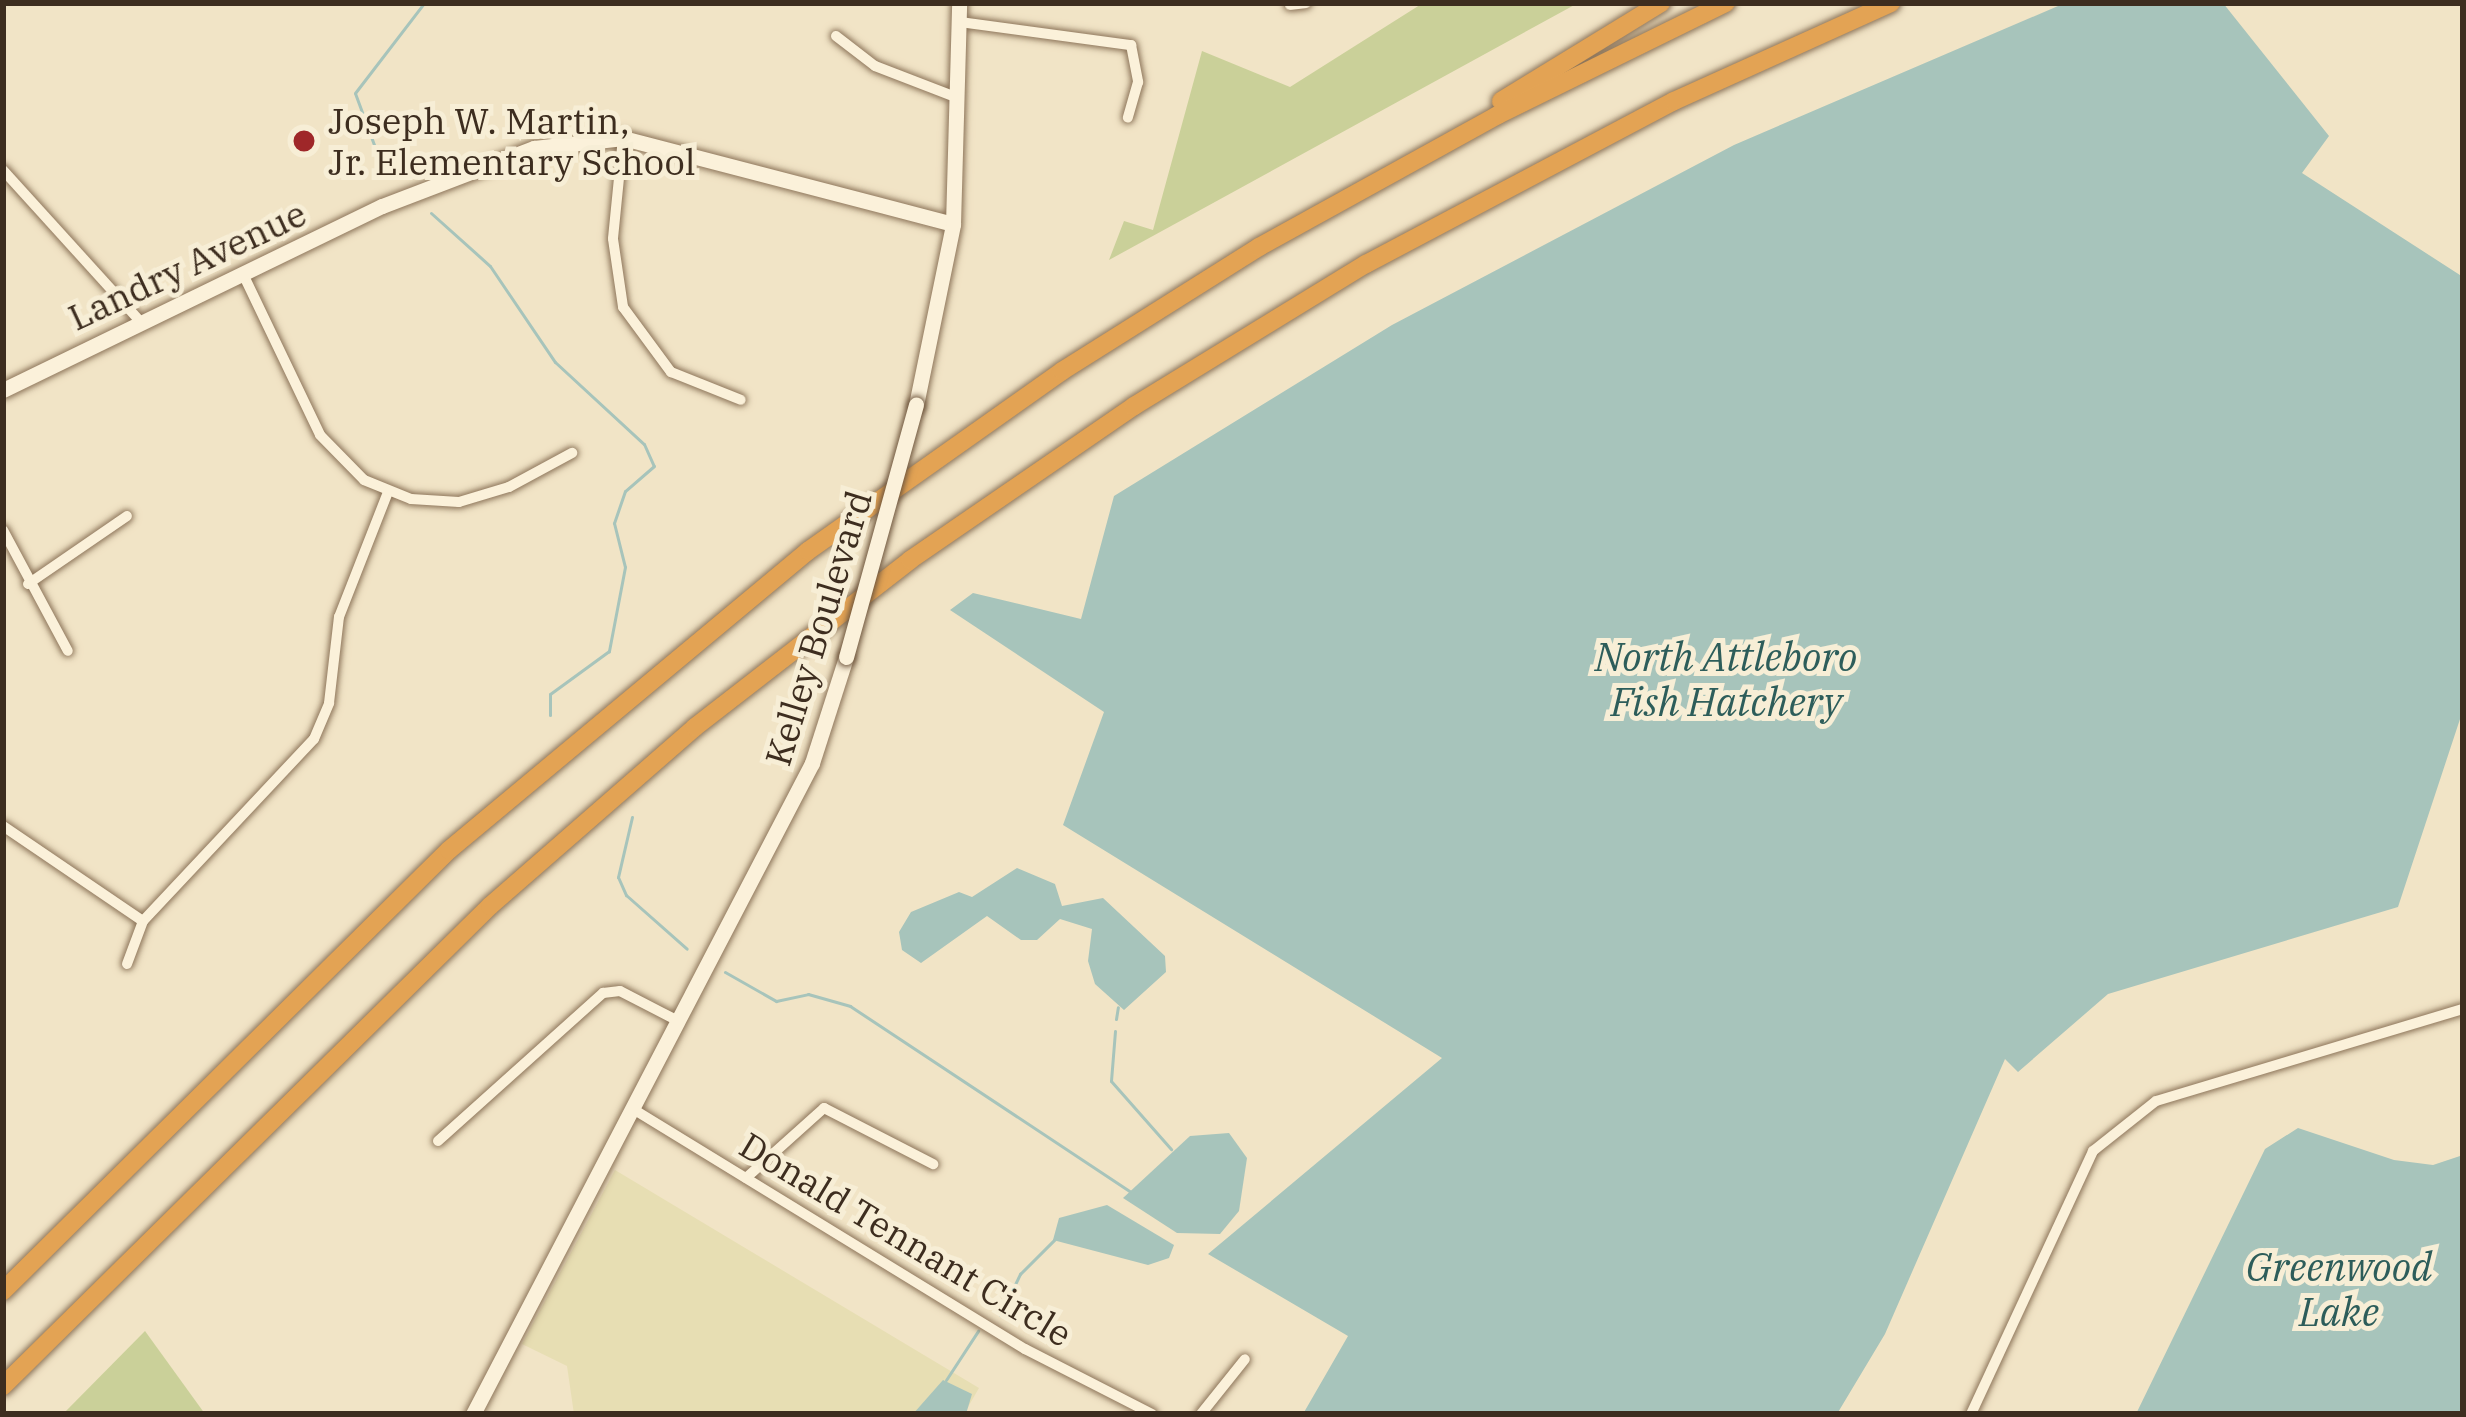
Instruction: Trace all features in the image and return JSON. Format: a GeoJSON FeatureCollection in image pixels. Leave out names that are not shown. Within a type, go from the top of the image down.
{"type":"FeatureCollection","features":[{"type":"Feature","properties":{"kind":"highway"},"geometry":{"type":"LineString","coordinates":[[3,1292],[421,876],[700,634],[1046,382],[1661,3]]}},
{"type":"Feature","properties":{"kind":"highway"},"geometry":{"type":"LineString","coordinates":[[1361,188],[1726,3]]}},
{"type":"Feature","properties":{"kind":"highway"},"geometry":{"type":"LineString","coordinates":[[3,1386],[490,906],[665,752],[893,572],[1134,406],[1400,245],[1657,110],[1892,3]]}},
{"type":"Feature","properties":{"kind":"main road","name":"Kelley Boulevard"},"geometry":{"type":"LineString","coordinates":[[473,1414],[812,763],[916,405],[952,224],[959,3]]}},
{"type":"Feature","properties":{"kind":"main road","name":"Landry Avenue"},"geometry":{"type":"LineString","coordinates":[[3,390],[140,321],[491,160],[623,138],[952,224]]}},
{"type":"Feature","properties":{"kind":"street"},"geometry":{"type":"LineString","coordinates":[[1290,5],[1306,3]]}},
{"type":"Feature","properties":{"kind":"street"},"geometry":{"type":"LineString","coordinates":[[959,22],[1131,45],[1138,82],[1128,118]]}},
{"type":"Feature","properties":{"kind":"street"},"geometry":{"type":"LineString","coordinates":[[836,36],[875,66],[958,98]]}},
{"type":"Feature","properties":{"kind":"street"},"geometry":{"type":"LineString","coordinates":[[623,138],[613,239],[623,308],[671,372],[741,400]]}},
{"type":"Feature","properties":{"kind":"street"},"geometry":{"type":"LineString","coordinates":[[3,170],[140,321]]}},
{"type":"Feature","properties":{"kind":"street"},"geometry":{"type":"LineString","coordinates":[[243,274],[329,448],[388,492],[425,502],[475,500],[572,453]]}},
{"type":"Feature","properties":{"kind":"street"},"geometry":{"type":"LineString","coordinates":[[127,964],[143,921],[314,739],[329,703],[339,617],[388,492]]}},
{"type":"Feature","properties":{"kind":"street"},"geometry":{"type":"LineString","coordinates":[[28,584],[127,516]]}},
{"type":"Feature","properties":{"kind":"street"},"geometry":{"type":"LineString","coordinates":[[3,530],[28,584],[59,623],[68,651]]}},
{"type":"Feature","properties":{"kind":"street"},"geometry":{"type":"LineString","coordinates":[[3,826],[143,921]]}},
{"type":"Feature","properties":{"kind":"street"},"geometry":{"type":"LineString","coordinates":[[438,1141],[603,993],[620,991],[678,1021]]}},
{"type":"Feature","properties":{"kind":"street"},"geometry":{"type":"LineString","coordinates":[[1971,1414],[2093,1151],[2156,1100],[2463,1009]]}},
{"type":"Feature","properties":{"kind":"street"},"geometry":{"type":"LineString","coordinates":[[746,1178],[824,1108],[933,1164]]}},
{"type":"Feature","properties":{"kind":"street","name":"Donald Tennant Circle"},"geometry":{"type":"LineString","coordinates":[[632,1109],[1025,1349],[1152,1414]]}},
{"type":"Feature","properties":{"kind":"street"},"geometry":{"type":"LineString","coordinates":[[1201,1414],[1245,1360]]}},
{"type":"Feature","properties":{"kind":"shaded area"},"geometry":{"type":"Polygon","coordinates":[[[615,1170],[979,1388],[964,1414],[574,1414],[567,1366],[522,1344],[615,1170]]]}},
{"type":"Feature","properties":{"kind":"green space"},"geometry":{"type":"Polygon","coordinates":[[[1423,3],[1578,3],[1109,260],[1124,221],[1153,230],[1202,51],[1290,87],[1423,3]]]}},
{"type":"Feature","properties":{"kind":"green space"},"geometry":{"type":"Polygon","coordinates":[[[145,1331],[205,1414],[63,1414],[145,1331]]]}},
{"type":"Feature","properties":{"kind":"water","name":"North Attleboro Fish Hatchery"},"geometry":{"type":"Polygon","coordinates":[[[2065,3],[2223,3],[2329,136],[2302,173],[2463,277],[2463,710],[2398,907],[2108,994],[2018,1072],[2005,1059],[1885,1334],[1837,1414],[1303,1414],[1348,1336],[1208,1254],[1442,1058],[1063,825],[1104,712],[950,610],[973,593],[1081,619],[1114,496],[1392,325],[1734,145],[2065,3]]]}},
{"type":"Feature","properties":{"kind":"water"},"geometry":{"type":"Polygon","coordinates":[[[1017,868],[1055,884],[1062,906],[1103,898],[1165,956],[1166,972],[1124,1010],[1095,984],[1088,961],[1092,929],[1060,919],[1037,940],[1021,940],[987,916],[921,963],[902,950],[899,932],[911,912],[959,892],[972,897],[1017,868]]]}},
{"type":"Feature","properties":{"kind":"water","name":"Greenwood Lake"},"geometry":{"type":"Polygon","coordinates":[[[2298,1128],[2394,1160],[2433,1165],[2463,1155],[2463,1414],[2136,1414],[2265,1149],[2298,1128]]]}},
{"type":"Feature","properties":{"kind":"water"},"geometry":{"type":"Polygon","coordinates":[[[1229,1133],[1247,1158],[1239,1211],[1220,1234],[1177,1233],[1123,1198],[1190,1136],[1229,1133]]]}},
{"type":"Feature","properties":{"kind":"water"},"geometry":{"type":"Polygon","coordinates":[[[1107,1205],[1174,1245],[1169,1258],[1148,1265],[1053,1240],[1059,1218],[1107,1205]]]}},
{"type":"Feature","properties":{"kind":"water"},"geometry":{"type":"Polygon","coordinates":[[[943,1380],[972,1394],[966,1414],[913,1414],[943,1380]]]}},
{"type":"Feature","properties":{"kind":"waterway"},"geometry":{"type":"LineString","coordinates":[[390,164],[380,161],[355,93],[424,3]]}},
{"type":"Feature","properties":{"kind":"waterway"},"geometry":{"type":"LineString","coordinates":[[431,213],[490,266],[555,362],[644,444],[654,466],[625,491],[614,523],[625,567],[609,651],[550,694],[550,715]]}},
{"type":"Feature","properties":{"kind":"waterway"},"geometry":{"type":"LineString","coordinates":[[632,817],[618,877],[626,895],[687,949]]}},
{"type":"Feature","properties":{"kind":"waterway"},"geometry":{"type":"LineString","coordinates":[[725,972],[776,1001],[808,994],[850,1006],[1129,1191]]}},
{"type":"Feature","properties":{"kind":"waterway"},"geometry":{"type":"LineString","coordinates":[[1116,1019],[1118,1007]]}},
{"type":"Feature","properties":{"kind":"waterway"},"geometry":{"type":"LineString","coordinates":[[1115,1031],[1111,1081],[1171,1149]]}},
{"type":"Feature","properties":{"kind":"waterway"},"geometry":{"type":"LineString","coordinates":[[1000,1315],[1020,1274],[1055,1239]]}},
{"type":"Feature","properties":{"kind":"waterway"},"geometry":{"type":"LineString","coordinates":[[946,1380],[978,1331]]}},
{"type":"Feature","properties":{"kind":"place","name":"Joseph W. Martin, Jr. Elementary School"},"geometry":{"type":"Point","coordinates":[304,141]}}]}
